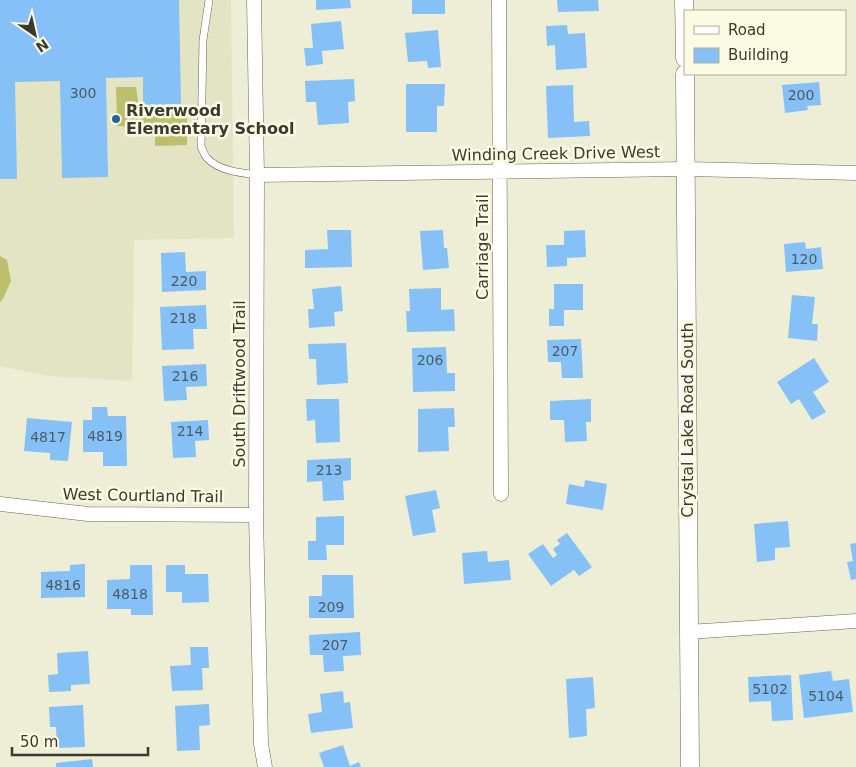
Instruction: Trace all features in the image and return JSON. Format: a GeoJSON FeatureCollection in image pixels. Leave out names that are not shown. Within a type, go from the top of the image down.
{"type":"FeatureCollection","features":[{"type":"Feature","properties":{"kind":"street","name":"South Driftwood Trail"},"geometry":{"type":"LineString","coordinates":[[254,0],[257,174],[256,515],[261,744],[265,767]]}},
{"type":"Feature","properties":{"kind":"street","name":"Carriage Trail"},"geometry":{"type":"LineString","coordinates":[[499,0],[501,494]]}},
{"type":"Feature","properties":{"kind":"street","name":"Crystal Lake Road South"},"geometry":{"type":"LineString","coordinates":[[685,75],[690,767]]}},
{"type":"Feature","properties":{"kind":"street","name":"Winding Creek Drive West"},"geometry":{"type":"LineString","coordinates":[[257,174],[686,169],[856,173]]}},
{"type":"Feature","properties":{"kind":"street","name":"West Courtland Trail"},"geometry":{"type":"LineString","coordinates":[[0,504],[88,514],[256,515]]}},
{"type":"Feature","properties":{"kind":"street"},"geometry":{"type":"LineString","coordinates":[[688,632],[856,622]]}},
{"type":"Feature","properties":{"kind":"lane"},"geometry":{"type":"LineString","coordinates":[[209,0],[202,40],[201,147],[206,157],[218,166],[237,172],[257,174]]}},
{"type":"Feature","properties":{"kind":"shaded area","name":"Riverwood Elementary School"},"geometry":{"type":"Polygon","coordinates":[[[0,0],[231,0],[234,238],[134,240],[132,381],[48,376],[0,366],[0,0]]]}},
{"type":"Feature","properties":{"kind":"shaded area"},"geometry":{"type":"Polygon","coordinates":[[[116,87],[136,87],[139,108],[187,108],[187,145],[155,146],[155,128],[117,126],[116,87]]]}},
{"type":"Feature","properties":{"kind":"shaded area"},"geometry":{"type":"Polygon","coordinates":[[[0,256],[7,260],[11,281],[0,302],[0,256]]]}},
{"type":"Feature","properties":{"kind":"building"},"geometry":{"type":"Polygon","coordinates":[[[0,0],[179,0],[181,104],[143,105],[143,77],[106,78],[108,177],[62,178],[60,81],[15,82],[17,179],[0,179],[0,0]]]}},
{"type":"Feature","properties":{"kind":"building"},"geometry":{"type":"Polygon","coordinates":[[[316,0],[350,0],[351,8],[316,10],[316,0]]]}},
{"type":"Feature","properties":{"kind":"building"},"geometry":{"type":"Polygon","coordinates":[[[412,0],[445,0],[445,14],[412,14],[412,0]]]}},
{"type":"Feature","properties":{"kind":"building"},"geometry":{"type":"Polygon","coordinates":[[[557,0],[598,0],[599,11],[558,12],[557,0]]]}},
{"type":"Feature","properties":{"kind":"building"},"geometry":{"type":"Polygon","coordinates":[[[341,21],[344,49],[322,51],[323,64],[306,66],[304,48],[313,48],[311,24],[341,21]]]}},
{"type":"Feature","properties":{"kind":"building"},"geometry":{"type":"Polygon","coordinates":[[[567,25],[568,34],[585,33],[587,68],[556,70],[555,45],[547,46],[546,26],[567,25]]]}},
{"type":"Feature","properties":{"kind":"building"},"geometry":{"type":"Polygon","coordinates":[[[438,30],[441,67],[428,68],[427,61],[408,62],[405,33],[438,30]]]}},
{"type":"Feature","properties":{"kind":"building"},"geometry":{"type":"Polygon","coordinates":[[[354,79],[355,101],[348,102],[349,123],[318,125],[316,102],[306,102],[305,81],[354,79]]]}},
{"type":"Feature","properties":{"kind":"building"},"geometry":{"type":"Polygon","coordinates":[[[819,82],[821,105],[807,106],[808,110],[785,113],[782,85],[819,82]]]}},
{"type":"Feature","properties":{"kind":"building"},"geometry":{"type":"Polygon","coordinates":[[[406,84],[445,84],[444,106],[437,106],[437,132],[406,132],[406,84]]]}},
{"type":"Feature","properties":{"kind":"building"},"geometry":{"type":"Polygon","coordinates":[[[573,85],[574,122],[589,121],[590,136],[548,138],[546,86],[573,85]]]}},
{"type":"Feature","properties":{"kind":"building"},"geometry":{"type":"Polygon","coordinates":[[[327,230],[351,230],[352,267],[305,268],[305,250],[328,249],[327,230]]]}},
{"type":"Feature","properties":{"kind":"building"},"geometry":{"type":"Polygon","coordinates":[[[443,230],[444,248],[447,248],[449,268],[423,270],[420,231],[443,230]]]}},
{"type":"Feature","properties":{"kind":"building"},"geometry":{"type":"Polygon","coordinates":[[[585,230],[586,257],[567,258],[567,266],[547,267],[546,245],[564,245],[564,231],[585,230]]]}},
{"type":"Feature","properties":{"kind":"building"},"geometry":{"type":"Polygon","coordinates":[[[805,242],[806,249],[821,247],[823,269],[786,272],[784,244],[805,242]]]}},
{"type":"Feature","properties":{"kind":"building"},"geometry":{"type":"Polygon","coordinates":[[[185,252],[186,272],[206,271],[206,290],[162,292],[161,253],[185,252]]]}},
{"type":"Feature","properties":{"kind":"building"},"geometry":{"type":"Polygon","coordinates":[[[554,284],[583,284],[583,310],[564,310],[564,326],[549,326],[549,309],[554,309],[554,284]]]}},
{"type":"Feature","properties":{"kind":"building"},"geometry":{"type":"Polygon","coordinates":[[[341,286],[343,311],[334,312],[335,326],[309,328],[308,309],[314,309],[312,289],[341,286]]]}},
{"type":"Feature","properties":{"kind":"building"},"geometry":{"type":"Polygon","coordinates":[[[441,288],[441,310],[454,309],[455,331],[407,332],[406,311],[410,311],[409,289],[441,288]]]}},
{"type":"Feature","properties":{"kind":"building"},"geometry":{"type":"Polygon","coordinates":[[[792,295],[815,297],[812,324],[818,324],[817,341],[788,338],[792,295]]]}},
{"type":"Feature","properties":{"kind":"building"},"geometry":{"type":"Polygon","coordinates":[[[206,305],[207,329],[193,329],[194,349],[162,350],[160,307],[206,305]]]}},
{"type":"Feature","properties":{"kind":"building"},"geometry":{"type":"Polygon","coordinates":[[[581,339],[583,378],[562,378],[561,362],[548,362],[547,340],[581,339]]]}},
{"type":"Feature","properties":{"kind":"building"},"geometry":{"type":"Polygon","coordinates":[[[346,343],[348,383],[317,385],[316,359],[309,359],[308,344],[346,343]]]}},
{"type":"Feature","properties":{"kind":"building"},"geometry":{"type":"Polygon","coordinates":[[[446,347],[447,373],[455,373],[455,391],[413,392],[412,348],[446,347]]]}},
{"type":"Feature","properties":{"kind":"building"},"geometry":{"type":"Polygon","coordinates":[[[814,358],[829,382],[813,392],[826,412],[812,420],[799,399],[791,404],[777,382],[814,358]]]}},
{"type":"Feature","properties":{"kind":"building"},"geometry":{"type":"Polygon","coordinates":[[[206,364],[207,386],[186,387],[187,400],[164,401],[162,366],[206,364]]]}},
{"type":"Feature","properties":{"kind":"building"},"geometry":{"type":"Polygon","coordinates":[[[306,399],[339,399],[340,442],[316,443],[315,420],[307,421],[306,399]]]}},
{"type":"Feature","properties":{"kind":"building"},"geometry":{"type":"Polygon","coordinates":[[[591,399],[591,422],[586,422],[587,441],[565,442],[564,420],[550,420],[550,401],[591,399]]]}},
{"type":"Feature","properties":{"kind":"building"},"geometry":{"type":"Polygon","coordinates":[[[92,407],[107,407],[108,416],[126,416],[127,466],[103,466],[103,452],[83,452],[83,420],[92,420],[92,407]]]}},
{"type":"Feature","properties":{"kind":"building"},"geometry":{"type":"Polygon","coordinates":[[[454,408],[455,427],[448,427],[449,451],[418,452],[418,409],[454,408]]]}},
{"type":"Feature","properties":{"kind":"building"},"geometry":{"type":"Polygon","coordinates":[[[27,418],[72,422],[68,461],[50,460],[50,453],[24,451],[27,418]]]}},
{"type":"Feature","properties":{"kind":"building"},"geometry":{"type":"Polygon","coordinates":[[[208,420],[209,440],[195,441],[196,457],[173,458],[171,422],[208,420]]]}},
{"type":"Feature","properties":{"kind":"building"},"geometry":{"type":"Polygon","coordinates":[[[351,458],[351,480],[343,481],[344,500],[323,501],[322,481],[307,482],[307,460],[351,458]]]}},
{"type":"Feature","properties":{"kind":"building"},"geometry":{"type":"Polygon","coordinates":[[[585,480],[607,484],[603,510],[566,504],[569,484],[584,487],[585,480]]]}},
{"type":"Feature","properties":{"kind":"building"},"geometry":{"type":"Polygon","coordinates":[[[436,490],[440,508],[432,510],[436,532],[413,536],[405,496],[436,490]]]}},
{"type":"Feature","properties":{"kind":"building"},"geometry":{"type":"Polygon","coordinates":[[[344,516],[344,545],[326,545],[327,560],[308,560],[308,541],[316,541],[316,517],[344,516]]]}},
{"type":"Feature","properties":{"kind":"building"},"geometry":{"type":"Polygon","coordinates":[[[788,521],[790,547],[775,548],[775,560],[757,562],[754,524],[788,521]]]}},
{"type":"Feature","properties":{"kind":"building"},"geometry":{"type":"Polygon","coordinates":[[[567,533],[592,567],[579,576],[574,570],[551,586],[528,554],[543,544],[553,558],[557,555],[553,549],[560,544],[557,540],[567,533]]]}},
{"type":"Feature","properties":{"kind":"building"},"geometry":{"type":"Polygon","coordinates":[[[856,543],[856,579],[851,580],[847,562],[853,561],[850,544],[856,543]]]}},
{"type":"Feature","properties":{"kind":"building"},"geometry":{"type":"Polygon","coordinates":[[[487,551],[488,562],[509,560],[511,580],[464,584],[462,553],[487,551]]]}},
{"type":"Feature","properties":{"kind":"building"},"geometry":{"type":"Polygon","coordinates":[[[85,564],[85,597],[41,598],[41,572],[70,571],[70,565],[85,564]]]}},
{"type":"Feature","properties":{"kind":"building"},"geometry":{"type":"Polygon","coordinates":[[[130,565],[152,565],[153,615],[131,615],[131,609],[107,609],[107,580],[130,579],[130,565]]]}},
{"type":"Feature","properties":{"kind":"building"},"geometry":{"type":"Polygon","coordinates":[[[166,565],[185,565],[185,574],[208,574],[209,602],[182,603],[182,592],[166,592],[166,565]]]}},
{"type":"Feature","properties":{"kind":"building"},"geometry":{"type":"Polygon","coordinates":[[[322,575],[353,575],[354,618],[309,618],[309,596],[322,596],[322,575]]]}},
{"type":"Feature","properties":{"kind":"building"},"geometry":{"type":"Polygon","coordinates":[[[360,632],[361,655],[343,656],[344,671],[324,672],[323,655],[310,655],[309,635],[360,632]]]}},
{"type":"Feature","properties":{"kind":"building"},"geometry":{"type":"Polygon","coordinates":[[[190,647],[208,647],[209,668],[202,668],[203,690],[172,691],[170,666],[191,665],[190,647]]]}},
{"type":"Feature","properties":{"kind":"building"},"geometry":{"type":"Polygon","coordinates":[[[88,651],[90,684],[71,685],[71,691],[49,692],[48,675],[58,674],[57,653],[88,651]]]}},
{"type":"Feature","properties":{"kind":"building"},"geometry":{"type":"Polygon","coordinates":[[[831,671],[833,681],[849,679],[853,712],[804,718],[799,675],[831,671]]]}},
{"type":"Feature","properties":{"kind":"building"},"geometry":{"type":"Polygon","coordinates":[[[791,675],[793,720],[772,721],[771,701],[749,702],[748,677],[791,675]]]}},
{"type":"Feature","properties":{"kind":"building"},"geometry":{"type":"Polygon","coordinates":[[[593,677],[595,708],[586,709],[587,736],[569,738],[566,679],[593,677]]]}},
{"type":"Feature","properties":{"kind":"building"},"geometry":{"type":"Polygon","coordinates":[[[343,691],[344,703],[350,702],[353,728],[311,733],[308,714],[322,712],[320,694],[343,691]]]}},
{"type":"Feature","properties":{"kind":"building"},"geometry":{"type":"Polygon","coordinates":[[[209,704],[210,725],[199,726],[200,750],[177,751],[175,706],[209,704]]]}},
{"type":"Feature","properties":{"kind":"building"},"geometry":{"type":"Polygon","coordinates":[[[83,705],[85,747],[57,748],[56,727],[50,727],[49,707],[83,705]]]}},
{"type":"Feature","properties":{"kind":"building"},"geometry":{"type":"Polygon","coordinates":[[[343,745],[350,766],[359,762],[361,767],[324,767],[319,753],[343,745]]]}},
{"type":"Feature","properties":{"kind":"building"},"geometry":{"type":"Polygon","coordinates":[[[92,759],[93,767],[56,767],[56,763],[92,759]]]}},
{"type":"Feature","properties":{"kind":"place","name":"Riverwood Elementary School"},"geometry":{"type":"Point","coordinates":[116,119]}}]}
